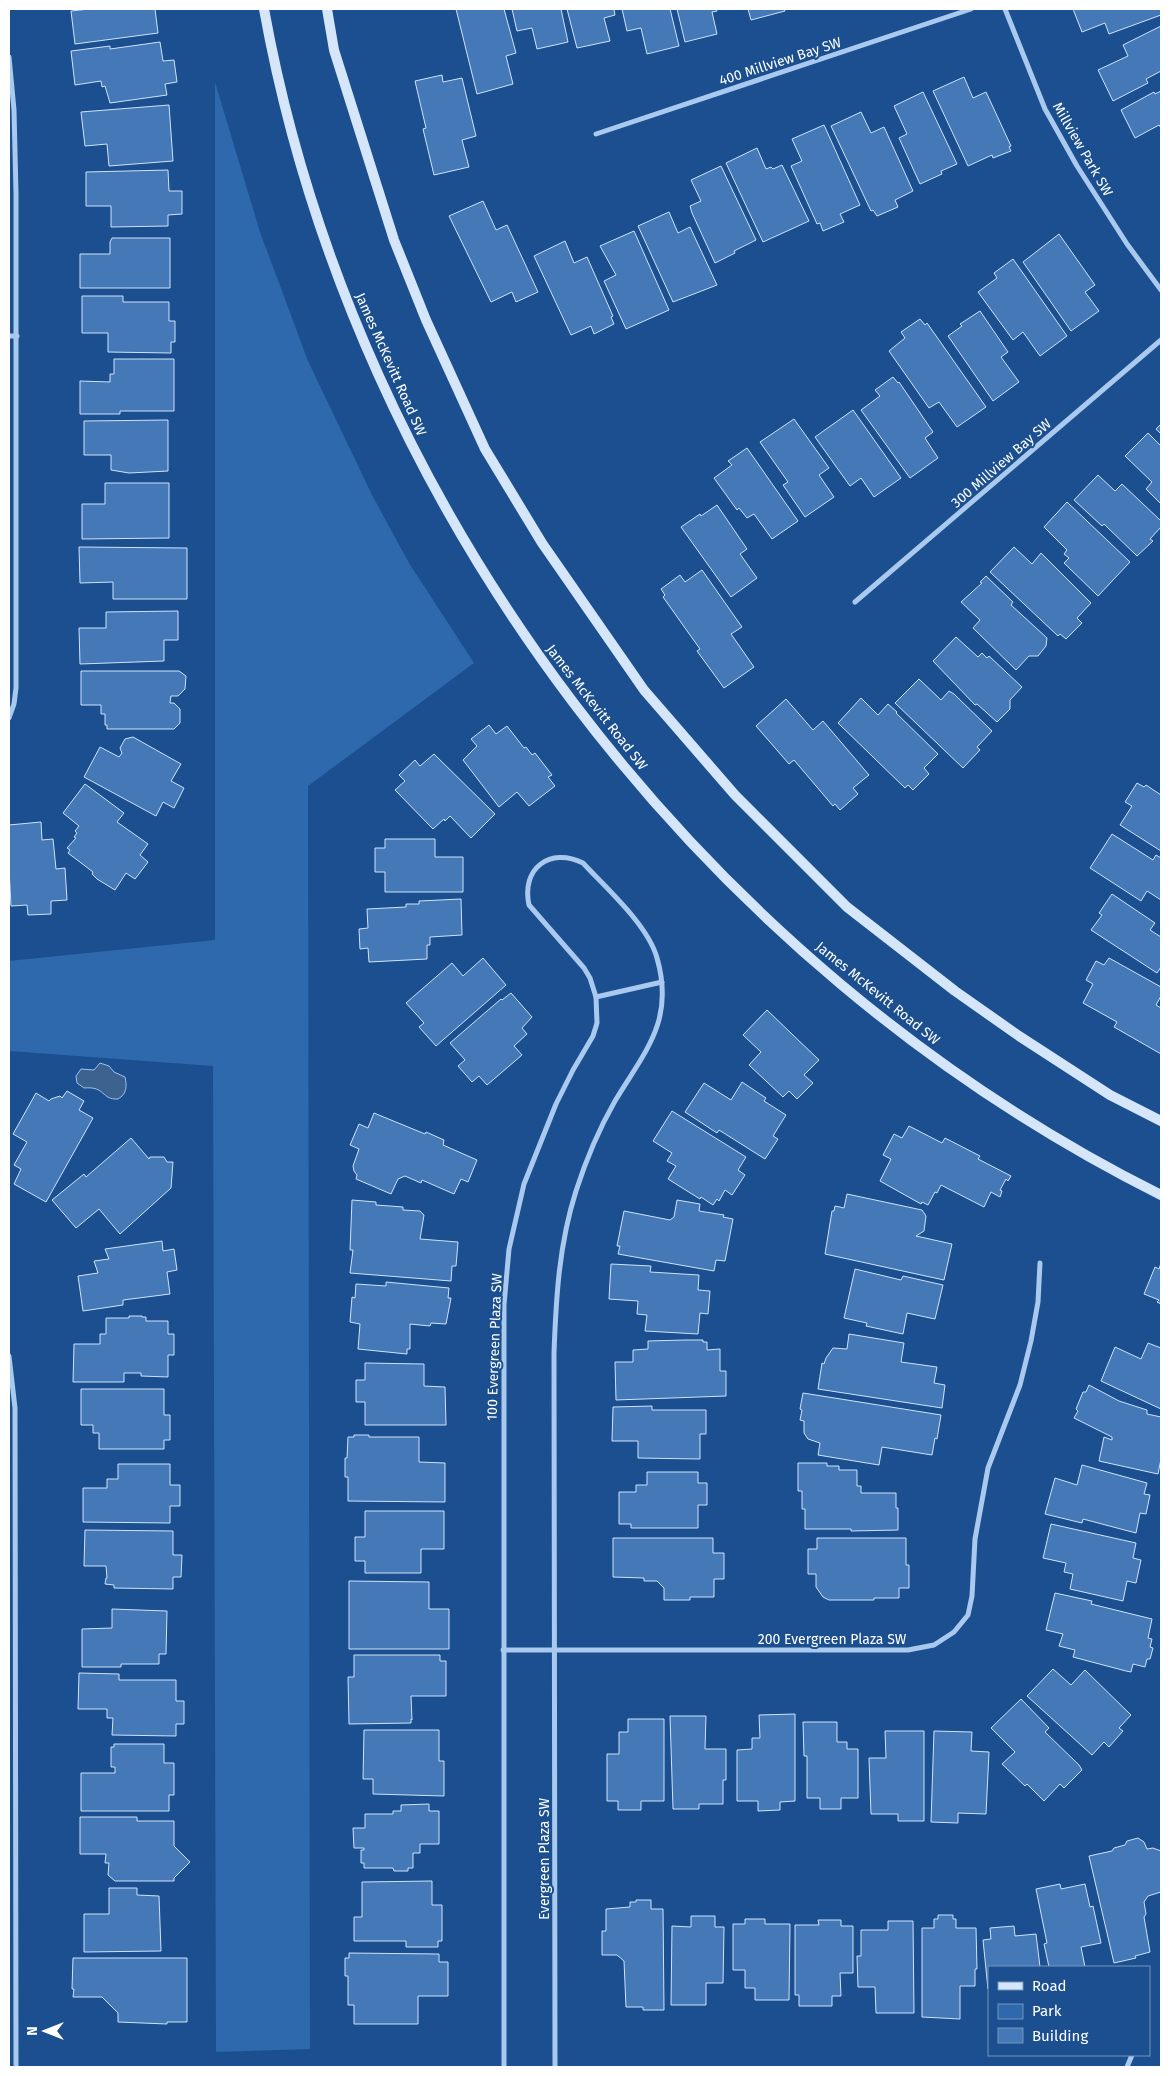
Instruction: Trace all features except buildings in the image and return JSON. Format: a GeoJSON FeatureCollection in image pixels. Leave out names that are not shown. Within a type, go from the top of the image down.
{"type":"FeatureCollection","features":[{"type":"Feature","properties":{"kind":"main road","name":"James McKevitt Road SW"},"geometry":{"type":"LineString","coordinates":[[264,9],[274,63],[296,144],[349,307],[393,407],[428,477],[492,585],[555,680],[624,767],[734,888],[862,1002],[950,1069],[1047,1132],[1161,1195]]}},
{"type":"Feature","properties":{"kind":"main road"},"geometry":{"type":"LineString","coordinates":[[328,9],[334,50],[394,240],[426,320],[486,449],[542,544],[644,690],[735,795],[847,906],[955,991],[1019,1036],[1110,1095],[1161,1121]]}},
{"type":"Feature","properties":{"kind":"street","name":"400 Millview Bay SW"},"geometry":{"type":"LineString","coordinates":[[596,134],[971,9]]}},
{"type":"Feature","properties":{"kind":"street","name":"Millview Park SW"},"geometry":{"type":"LineString","coordinates":[[1005,9],[1045,109],[1077,166],[1126,244],[1161,290]]}},
{"type":"Feature","properties":{"kind":"street"},"geometry":{"type":"LineString","coordinates":[[9,57],[14,110],[17,336],[16,688],[14,704],[9,718]]}},
{"type":"Feature","properties":{"kind":"street"},"geometry":{"type":"LineString","coordinates":[[9,336],[17,336]]}},
{"type":"Feature","properties":{"kind":"street","name":"300 Millview Bay SW"},"geometry":{"type":"LineString","coordinates":[[855,602],[1161,340]]}},
{"type":"Feature","properties":{"kind":"street","name":"100 Evergreen Plaza SW"},"geometry":{"type":"LineString","coordinates":[[503,1650],[504,1305],[509,1249],[524,1184],[539,1143],[573,1070],[593,1036],[598,1010],[590,978],[584,968],[529,905],[526,893],[528,881],[534,870],[552,858],[562,856],[573,858],[583,863],[642,927],[657,956],[663,997],[661,1014],[652,1042],[598,1133],[576,1191],[559,1262],[554,1352],[556,1650]]}},
{"type":"Feature","properties":{"kind":"street"},"geometry":{"type":"LineString","coordinates":[[596,997],[662,982]]}},
{"type":"Feature","properties":{"kind":"street","name":"200 Evergreen Plaza SW"},"geometry":{"type":"LineString","coordinates":[[503,1650],[908,1650],[934,1645],[954,1632],[968,1615],[972,1596],[975,1539],[986,1478],[1001,1431],[1020,1385],[1038,1302],[1040,1263]]}},
{"type":"Feature","properties":{"kind":"street"},"geometry":{"type":"LineString","coordinates":[[9,1356],[15,1408],[16,2067]]}},
{"type":"Feature","properties":{"kind":"street"},"geometry":{"type":"LineString","coordinates":[[503,1650],[504,2067]]}},
{"type":"Feature","properties":{"kind":"street","name":"Evergreen Plaza SW"},"geometry":{"type":"LineString","coordinates":[[555,2067],[556,1650]]}},
{"type":"Feature","properties":{"kind":"street"},"geometry":{"type":"LineString","coordinates":[[9,1666],[16,1666]]}},
{"type":"Feature","properties":{"kind":"green space"},"geometry":{"type":"Polygon","coordinates":[[[215,82],[260,232],[308,361],[372,495],[409,563],[474,663],[308,786],[310,2049],[216,2052],[213,1066],[9,1051],[9,961],[215,940],[215,82]]]}},
{"type":"Feature","properties":{"kind":"shaded area"},"geometry":{"type":"Polygon","coordinates":[[[100,1063],[109,1066],[114,1072],[125,1077],[126,1090],[118,1099],[113,1099],[96,1089],[84,1088],[77,1083],[76,1076],[81,1069],[94,1070],[100,1063]]]}}]}
